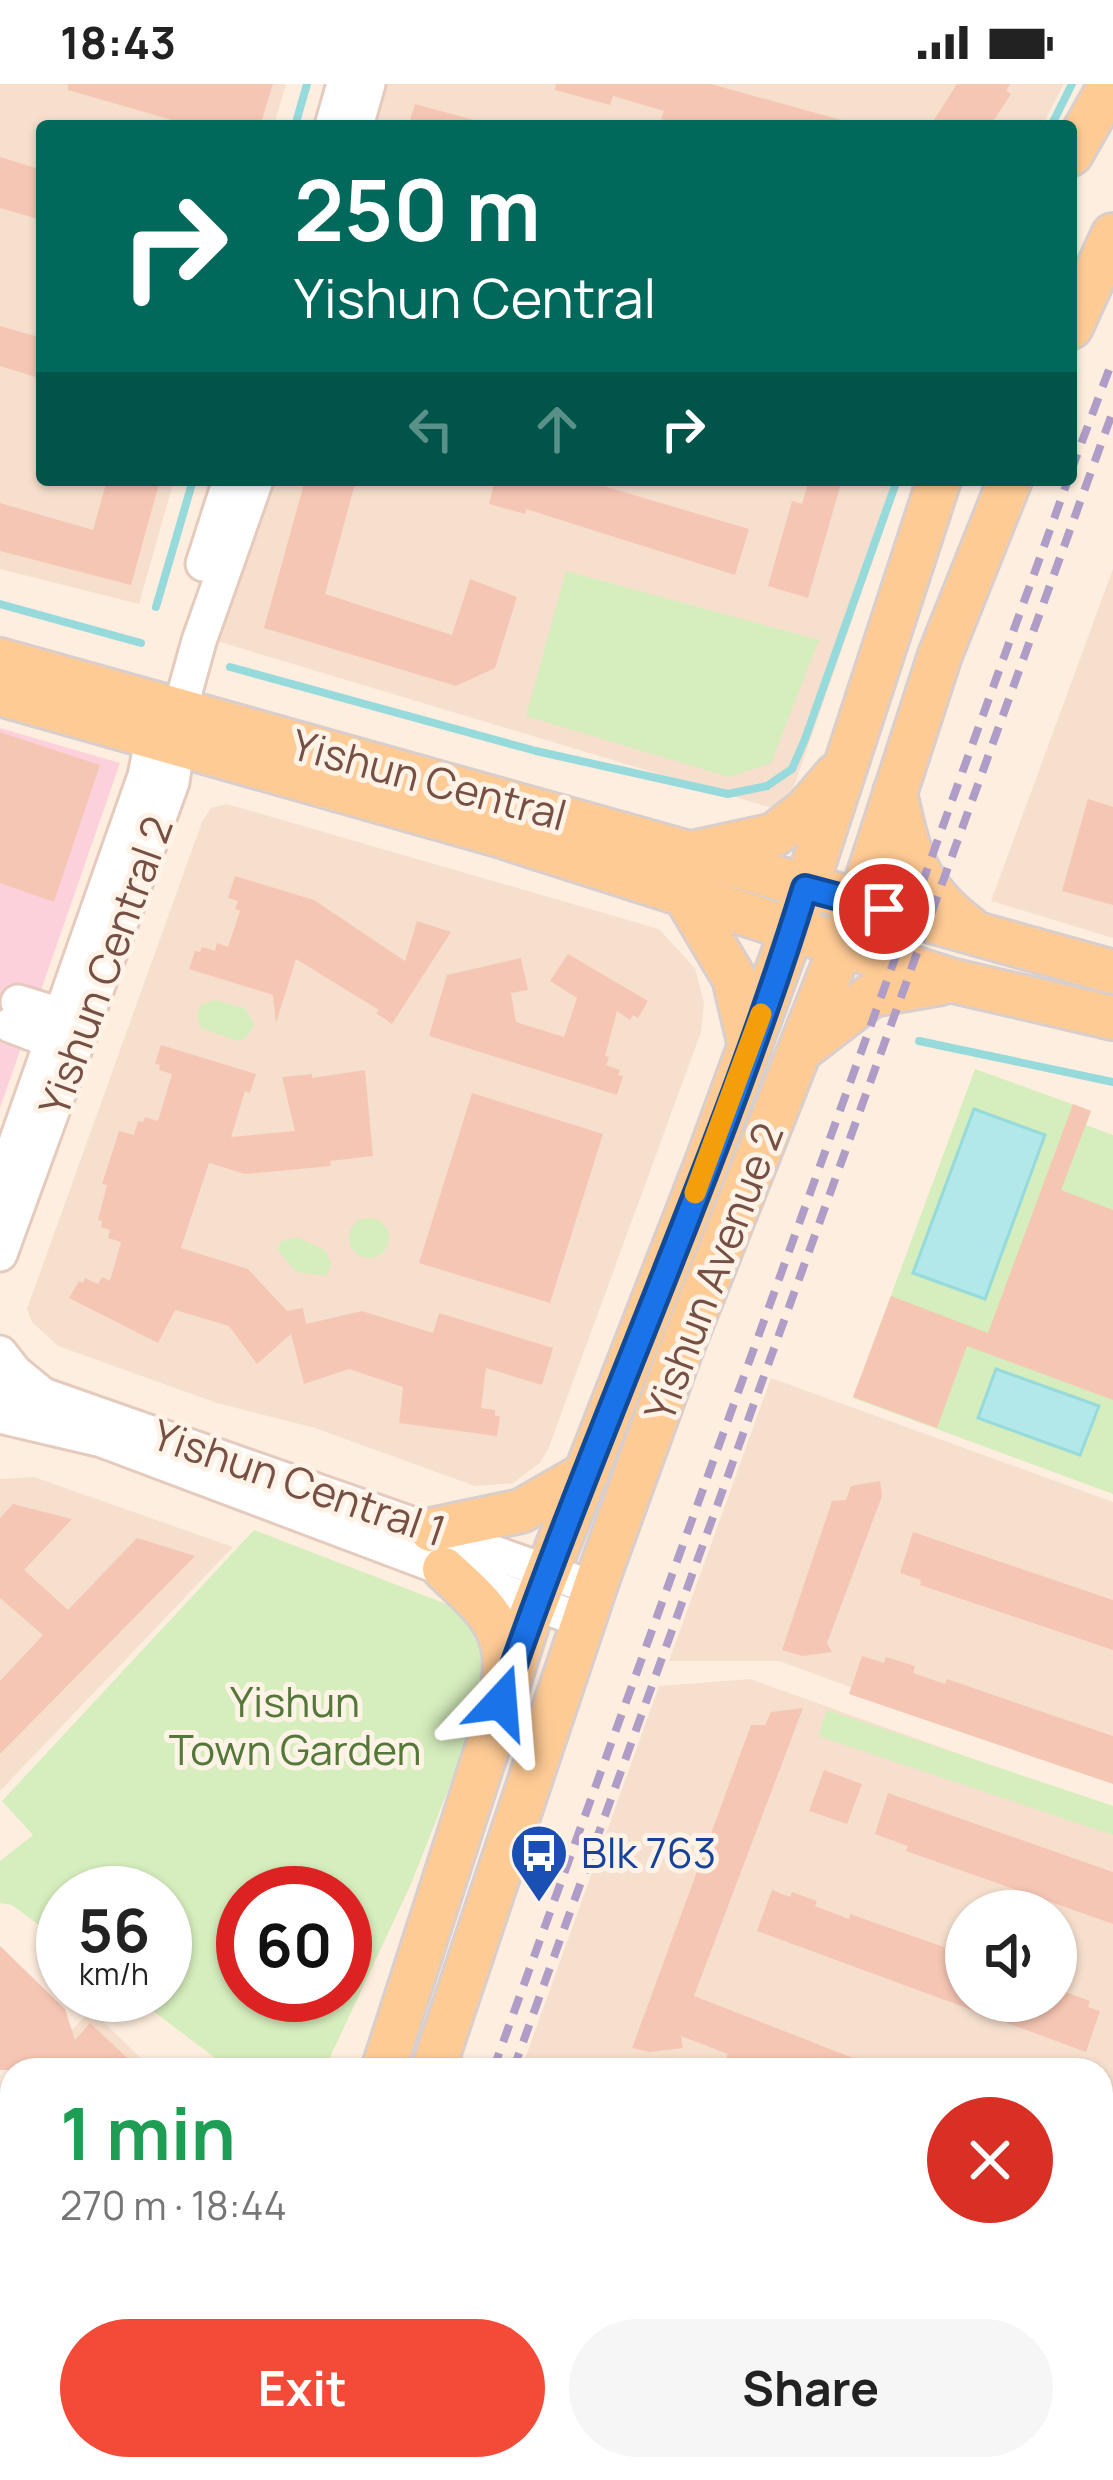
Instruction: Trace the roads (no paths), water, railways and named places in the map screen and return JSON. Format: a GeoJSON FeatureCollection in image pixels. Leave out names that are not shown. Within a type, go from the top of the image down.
{"type":"FeatureCollection","features":[{"type":"Feature","properties":{"kind":"main road"},"geometry":{"type":"LineString","coordinates":[[1077,144],[1111,84]]}},
{"type":"Feature","properties":{"kind":"main road"},"geometry":{"type":"LineString","coordinates":[[1077,314],[1113,235]]}},
{"type":"Feature","properties":{"kind":"main road","name":"Yishun Avenue 2"},"geometry":{"type":"LineString","coordinates":[[387,2058],[501,1702],[792,930],[937,486]]}},
{"type":"Feature","properties":{"kind":"main road","name":"Yishun Avenue 2"},"geometry":{"type":"LineString","coordinates":[[437,2058],[589,1605],[679,1355],[842,947],[940,656],[1008,486]]}},
{"type":"Feature","properties":{"kind":"main road","name":"Yishun Central"},"geometry":{"type":"LineString","coordinates":[[0,660],[176,689],[689,872],[792,930],[954,981],[1113,1018]]}},
{"type":"Feature","properties":{"kind":"main road","name":"Yishun Central"},"geometry":{"type":"LineString","coordinates":[[0,694],[176,689]]}},
{"type":"Feature","properties":{"kind":"main road"},"geometry":{"type":"LineString","coordinates":[[750,1046],[734,978],[689,872],[774,835],[808,809],[844,765]]}},
{"type":"Feature","properties":{"kind":"main road"},"geometry":{"type":"LineString","coordinates":[[895,790],[910,858],[920,878],[944,908],[976,932]]}},
{"type":"Feature","properties":{"kind":"main road","name":"Yishun Central"},"geometry":{"type":"LineString","coordinates":[[689,872],[805,888],[1113,972]]}},
{"type":"Feature","properties":{"kind":"main road"},"geometry":{"type":"LineString","coordinates":[[803,1048],[872,995],[954,981]]}},
{"type":"Feature","properties":{"kind":"main road"},"geometry":{"type":"LineString","coordinates":[[501,1702],[506,1660],[501,1632],[437,1549],[539,1504],[587,1473]]}},
{"type":"Feature","properties":{"kind":"street"},"geometry":{"type":"LineString","coordinates":[[334,120],[344,84]]}},
{"type":"Feature","properties":{"kind":"street"},"geometry":{"type":"LineString","coordinates":[[358,120],[368,84]]}},
{"type":"Feature","properties":{"kind":"street"},"geometry":{"type":"LineString","coordinates":[[176,689],[228,486]]}},
{"type":"Feature","properties":{"kind":"street"},"geometry":{"type":"LineString","coordinates":[[176,689],[254,486]]}},
{"type":"Feature","properties":{"kind":"street","name":"Yishun Central 2"},"geometry":{"type":"LineString","coordinates":[[0,1188],[172,782],[176,689]]}},
{"type":"Feature","properties":{"kind":"street"},"geometry":{"type":"LineString","coordinates":[[14,1013],[69,1033]]}},
{"type":"Feature","properties":{"kind":"street","name":"Yishun Central 2"},"geometry":{"type":"LineString","coordinates":[[0,1254],[69,1033]]}},
{"type":"Feature","properties":{"kind":"street"},"geometry":{"type":"LineString","coordinates":[[0,1353],[43,1395]]}},
{"type":"Feature","properties":{"kind":"street","name":"Yishun Central 1"},"geometry":{"type":"LineString","coordinates":[[0,1391],[43,1395],[589,1605]]}},
{"type":"Feature","properties":{"kind":"street","name":"Yishun Central 1"},"geometry":{"type":"LineString","coordinates":[[0,1416],[50,1424],[437,1549]]}},
{"type":"Feature","properties":{"kind":"water"},"geometry":{"type":"Polygon","coordinates":[[[974,1109],[1045,1135],[985,1299],[913,1273],[974,1109]]]}},
{"type":"Feature","properties":{"kind":"water"},"geometry":{"type":"Polygon","coordinates":[[[996,1369],[1099,1406],[1080,1455],[978,1418],[996,1369]]]}},
{"type":"Feature","properties":{"kind":"waterway"},"geometry":{"type":"LineString","coordinates":[[297,120],[307,84]]}},
{"type":"Feature","properties":{"kind":"waterway"},"geometry":{"type":"LineString","coordinates":[[1054,120],[1072,84]]}},
{"type":"Feature","properties":{"kind":"waterway"},"geometry":{"type":"LineString","coordinates":[[156,607],[191,486]]}},
{"type":"Feature","properties":{"kind":"waterway"},"geometry":{"type":"LineString","coordinates":[[230,667],[536,751],[728,794],[767,786],[792,769],[805,739],[895,486]]}},
{"type":"Feature","properties":{"kind":"waterway"},"geometry":{"type":"LineString","coordinates":[[0,604],[141,643]]}},
{"type":"Feature","properties":{"kind":"waterway"},"geometry":{"type":"LineString","coordinates":[[919,1041],[1113,1082]]}},
{"type":"Feature","properties":{"kind":"railway"},"geometry":{"type":"LineString","coordinates":[[1077,455],[1113,359]]}},
{"type":"Feature","properties":{"kind":"railway"},"geometry":{"type":"LineString","coordinates":[[517,2058],[1113,411]]}},
{"type":"Feature","properties":{"kind":"railway"},"geometry":{"type":"LineString","coordinates":[[497,2058],[1066,486]]}},
{"type":"Feature","properties":{"kind":"place","name":"Blk 763"},"geometry":{"type":"Point","coordinates":[539,1904]}},
{"type":"Feature","properties":{"kind":"park label","name":"Yishun Town Garden"},"geometry":{"type":"Point","coordinates":[295,1726]}}]}
